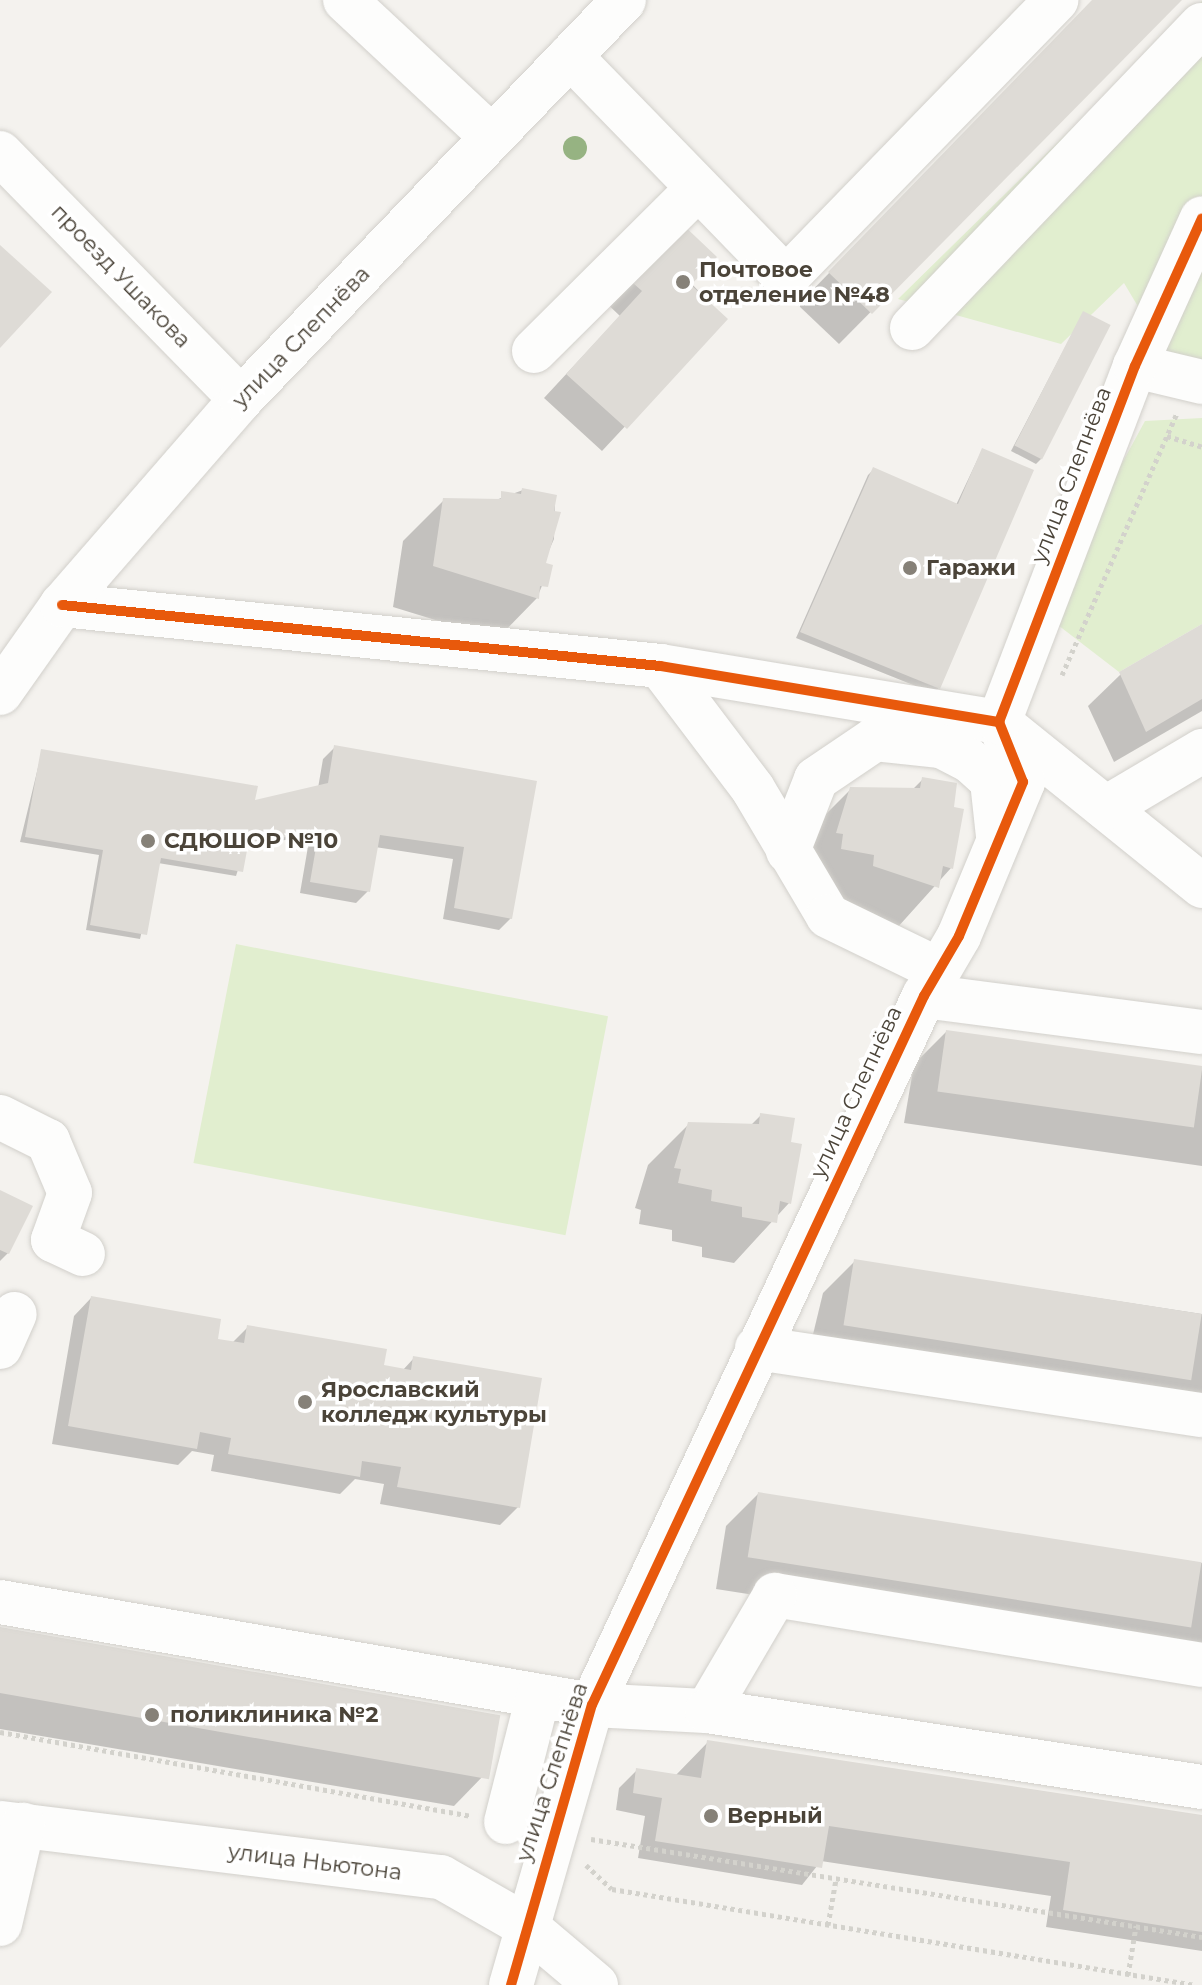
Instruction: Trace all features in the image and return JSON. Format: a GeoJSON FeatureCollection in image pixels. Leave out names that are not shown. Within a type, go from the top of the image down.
{"type":"FeatureCollection","features":[{"type":"Feature","properties":{"kind":"street"},"geometry":{"type":"LineString","coordinates":[[345,0],[492,137]]}},
{"type":"Feature","properties":{"kind":"street","name":"улица Слепнёва"},"geometry":{"type":"LineString","coordinates":[[0,693],[62,605],[241,399],[624,0]]}},
{"type":"Feature","properties":{"kind":"street"},"geometry":{"type":"LineString","coordinates":[[570,56],[786,278],[1056,0]]}},
{"type":"Feature","properties":{"kind":"street"},"geometry":{"type":"LineString","coordinates":[[912,328],[1202,25]]}},
{"type":"Feature","properties":{"kind":"street","name":"проезд Ушакова"},"geometry":{"type":"LineString","coordinates":[[0,153],[241,399]]}},
{"type":"Feature","properties":{"kind":"street"},"geometry":{"type":"LineString","coordinates":[[534,351],[697,189]]}},
{"type":"Feature","properties":{"kind":"street","name":"улица Слепнёва"},"geometry":{"type":"LineString","coordinates":[[511,1985],[550,1832],[592,1705],[757,1348],[999,841],[1023,782],[999,722],[1135,366],[1202,218]]}},
{"type":"Feature","properties":{"kind":"street"},"geometry":{"type":"LineString","coordinates":[[1135,366],[1197,381]]}},
{"type":"Feature","properties":{"kind":"street"},"geometry":{"type":"LineString","coordinates":[[62,605],[660,666],[999,722],[1202,886]]}},
{"type":"Feature","properties":{"kind":"street"},"geometry":{"type":"LineString","coordinates":[[660,666],[753,789],[828,916],[931,983],[1202,1032]]}},
{"type":"Feature","properties":{"kind":"street"},"geometry":{"type":"LineString","coordinates":[[788,851],[816,779],[875,739],[941,746],[969,760],[992,781],[999,841]]}},
{"type":"Feature","properties":{"kind":"street"},"geometry":{"type":"LineString","coordinates":[[1106,808],[1202,751]]}},
{"type":"Feature","properties":{"kind":"street"},"geometry":{"type":"LineString","coordinates":[[0,1117],[48,1141],[70,1193],[53,1240],[83,1254]]}},
{"type":"Feature","properties":{"kind":"street"},"geometry":{"type":"LineString","coordinates":[[757,1348],[1202,1415]]}},
{"type":"Feature","properties":{"kind":"street"},"geometry":{"type":"LineString","coordinates":[[707,1711],[775,1595],[1202,1665]]}},
{"type":"Feature","properties":{"kind":"street"},"geometry":{"type":"LineString","coordinates":[[0,1602],[592,1705],[707,1711],[1202,1787]]}},
{"type":"Feature","properties":{"kind":"street"},"geometry":{"type":"LineString","coordinates":[[506,1822],[538,1696]]}},
{"type":"Feature","properties":{"kind":"street"},"geometry":{"type":"LineString","coordinates":[[0,1924],[11,1824]]}},
{"type":"Feature","properties":{"kind":"street","name":"улица Ньютона"},"geometry":{"type":"LineString","coordinates":[[11,1824],[441,1877],[525,1925],[596,1985]]}},
{"type":"Feature","properties":{"kind":"path"},"geometry":{"type":"LineString","coordinates":[[1055,690],[1167,436],[1197,381]]}},
{"type":"Feature","properties":{"kind":"path"},"geometry":{"type":"LineString","coordinates":[[1167,436],[1202,447]]}},
{"type":"Feature","properties":{"kind":"path"},"geometry":{"type":"LineString","coordinates":[[0,1732],[506,1822]]}},
{"type":"Feature","properties":{"kind":"path"},"geometry":{"type":"LineString","coordinates":[[550,1832],[1202,1937]]}},
{"type":"Feature","properties":{"kind":"path"},"geometry":{"type":"LineString","coordinates":[[550,1832],[612,1889],[1195,1985]]}},
{"type":"Feature","properties":{"kind":"path"},"geometry":{"type":"LineString","coordinates":[[828,1925],[837,1878]]}},
{"type":"Feature","properties":{"kind":"path"},"geometry":{"type":"LineString","coordinates":[[1128,1975],[1136,1926]]}},
{"type":"Feature","properties":{"kind":"green space"},"geometry":{"type":"Polygon","coordinates":[[[1202,1],[1202,388],[1168,357],[1124,283],[1061,344],[898,299],[1202,1]]]}},
{"type":"Feature","properties":{"kind":"green space"},"geometry":{"type":"Polygon","coordinates":[[[1202,418],[1202,624],[1119,672],[1041,612],[1145,421],[1202,418]]]}},
{"type":"Feature","properties":{"kind":"green space"},"geometry":{"type":"Polygon","coordinates":[[[236,944],[608,1016],[565,1235],[193,1163],[236,944]]]}},
{"type":"Feature","properties":{"kind":"building"},"geometry":{"type":"Polygon","coordinates":[[[1092,0],[1182,0],[872,314],[828,272],[1092,0]]]}},
{"type":"Feature","properties":{"kind":"building"},"geometry":{"type":"Polygon","coordinates":[[[678,220],[717,257],[691,285],[728,319],[627,429],[566,374],[642,291],[625,276],[678,220]]]}},
{"type":"Feature","properties":{"kind":"building"},"geometry":{"type":"Polygon","coordinates":[[[0,245],[52,292],[0,348],[0,245]]]}},
{"type":"Feature","properties":{"kind":"building"},"geometry":{"type":"Polygon","coordinates":[[[1083,311],[1111,325],[1042,460],[1014,446],[1083,311]]]}},
{"type":"Feature","properties":{"kind":"building","name":"Гаражи"},"geometry":{"type":"Polygon","coordinates":[[[982,448],[1034,470],[940,689],[800,632],[873,467],[958,504],[982,448]]]}},
{"type":"Feature","properties":{"kind":"building"},"geometry":{"type":"Polygon","coordinates":[[[522,488],[557,495],[554,511],[561,512],[546,563],[553,565],[548,587],[540,586],[539,599],[433,566],[443,498],[501,499],[501,491],[521,494],[522,488]]]}},
{"type":"Feature","properties":{"kind":"building"},"geometry":{"type":"Polygon","coordinates":[[[1202,624],[1202,699],[1146,732],[1119,672],[1202,624]]]}},
{"type":"Feature","properties":{"kind":"building"},"geometry":{"type":"Polygon","coordinates":[[[334,745],[537,781],[512,919],[454,908],[464,847],[380,835],[370,892],[310,882],[319,830],[248,845],[243,872],[161,858],[147,935],[90,925],[103,850],[25,837],[41,749],[258,786],[255,800],[328,783],[334,745]]]}},
{"type":"Feature","properties":{"kind":"building"},"geometry":{"type":"Polygon","coordinates":[[[922,777],[957,783],[954,807],[964,809],[953,869],[943,866],[939,888],[873,866],[874,855],[841,849],[843,834],[836,833],[850,787],[920,788],[922,777]]]}},
{"type":"Feature","properties":{"kind":"building"},"geometry":{"type":"Polygon","coordinates":[[[946,1030],[1202,1066],[1194,1127],[937,1091],[946,1030]]]}},
{"type":"Feature","properties":{"kind":"building"},"geometry":{"type":"Polygon","coordinates":[[[760,1113],[795,1118],[791,1142],[802,1144],[791,1204],[780,1201],[777,1223],[742,1217],[742,1207],[711,1201],[712,1190],[678,1183],[681,1169],[674,1168],[688,1122],[759,1124],[760,1113]]]}},
{"type":"Feature","properties":{"kind":"building"},"geometry":{"type":"Polygon","coordinates":[[[0,1190],[33,1206],[9,1254],[0,1250],[0,1190]]]}},
{"type":"Feature","properties":{"kind":"building"},"geometry":{"type":"Polygon","coordinates":[[[854,1259],[1202,1314],[1191,1380],[844,1325],[854,1259]]]}},
{"type":"Feature","properties":{"kind":"building","name":"Ярославский колледж культуры"},"geometry":{"type":"Polygon","coordinates":[[[91,1296],[221,1319],[218,1339],[244,1343],[247,1325],[387,1349],[384,1365],[411,1370],[413,1356],[542,1378],[520,1508],[397,1487],[401,1467],[362,1461],[360,1477],[228,1454],[231,1438],[200,1432],[197,1449],[68,1426],[91,1296]]]}},
{"type":"Feature","properties":{"kind":"building"},"geometry":{"type":"Polygon","coordinates":[[[758,1492],[1201,1562],[1191,1627],[748,1557],[758,1492]]]}},
{"type":"Feature","properties":{"kind":"building"},"geometry":{"type":"Polygon","coordinates":[[[0,1627],[500,1715],[489,1779],[0,1693],[0,1627]]]}},
{"type":"Feature","properties":{"kind":"building"},"geometry":{"type":"Polygon","coordinates":[[[707,1740],[1202,1815],[1202,1932],[1063,1910],[1070,1862],[829,1826],[822,1868],[655,1841],[662,1798],[633,1793],[636,1768],[701,1778],[707,1740]]]}},
{"type":"Feature","properties":{"kind":"cycle path"},"geometry":{"type":"LineString","coordinates":[[511,1985],[592,1705],[924,996],[959,936],[1023,782],[999,722],[1135,366],[1202,218]]}},
{"type":"Feature","properties":{"kind":"cycle path"},"geometry":{"type":"LineString","coordinates":[[62,605],[660,666],[999,722]]}},
{"type":"Feature","properties":{"kind":"place","name":"Почтовое отделение №48"},"geometry":{"type":"Point","coordinates":[683,282]}},
{"type":"Feature","properties":{"kind":"place","name":"Гаражи"},"geometry":{"type":"Point","coordinates":[910,568]}},
{"type":"Feature","properties":{"kind":"place","name":"СДЮШОР №10"},"geometry":{"type":"Point","coordinates":[148,841]}},
{"type":"Feature","properties":{"kind":"place","name":"Ярославский колледж культуры"},"geometry":{"type":"Point","coordinates":[305,1402]}},
{"type":"Feature","properties":{"kind":"place","name":"поликлиника №2"},"geometry":{"type":"Point","coordinates":[152,1715]}},
{"type":"Feature","properties":{"kind":"place","name":"Верный"},"geometry":{"type":"Point","coordinates":[711,1816]}}]}
